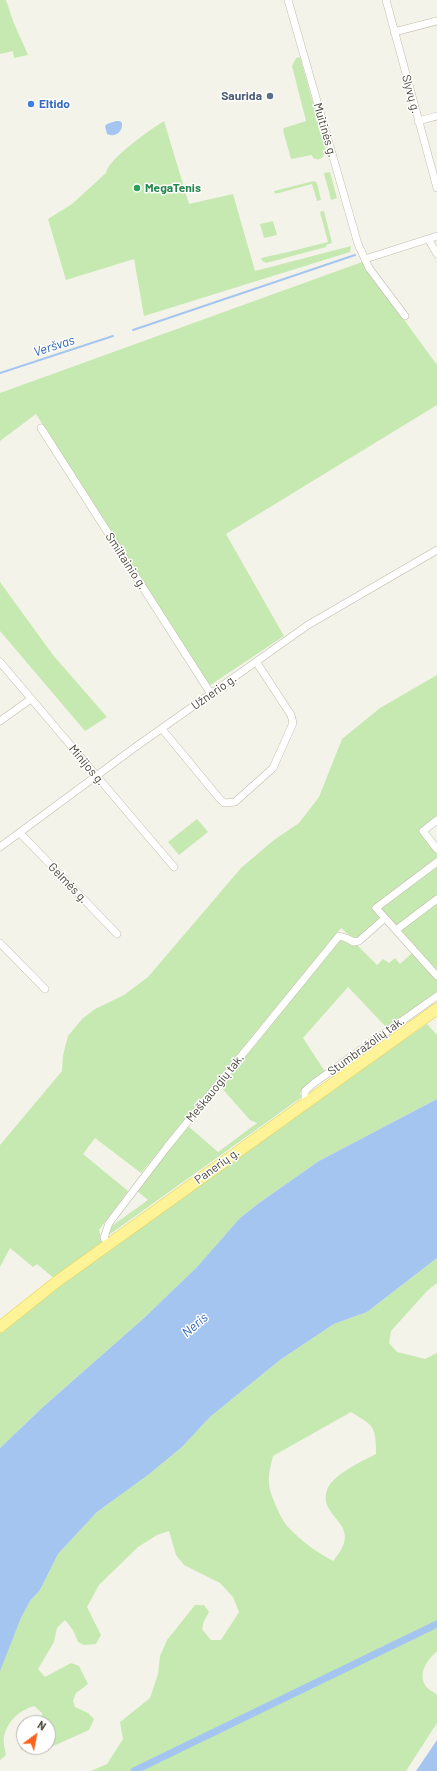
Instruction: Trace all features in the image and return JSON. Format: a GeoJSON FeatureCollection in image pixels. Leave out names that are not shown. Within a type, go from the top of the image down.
{"type":"FeatureCollection","features":[{"type":"Feature","properties":{"kind":"main road","name":"Panerių g."},"geometry":{"type":"LineString","coordinates":[[0,1327],[33,1299],[305,1102],[437,1009]]}},
{"type":"Feature","properties":{"kind":"street","name":"Muitinės g."},"geometry":{"type":"LineString","coordinates":[[288,0],[356,239],[369,268],[404,316]]}},
{"type":"Feature","properties":{"kind":"street","name":"Slyvų g."},"geometry":{"type":"LineString","coordinates":[[386,0],[437,188]]}},
{"type":"Feature","properties":{"kind":"street"},"geometry":{"type":"LineString","coordinates":[[394,32],[437,21]]}},
{"type":"Feature","properties":{"kind":"street"},"geometry":{"type":"LineString","coordinates":[[418,121],[437,116]]}},
{"type":"Feature","properties":{"kind":"street"},"geometry":{"type":"LineString","coordinates":[[365,259],[429,240],[437,236]]}},
{"type":"Feature","properties":{"kind":"street"},"geometry":{"type":"LineString","coordinates":[[429,240],[437,254]]}},
{"type":"Feature","properties":{"kind":"street","name":"Smiltainio g."},"geometry":{"type":"LineString","coordinates":[[41,428],[211,694]]}},
{"type":"Feature","properties":{"kind":"street","name":"Užnerio g."},"geometry":{"type":"LineString","coordinates":[[0,847],[96,776],[257,663],[308,625],[437,550]]}},
{"type":"Feature","properties":{"kind":"street","name":"Minijos g."},"geometry":{"type":"LineString","coordinates":[[0,662],[174,867]]}},
{"type":"Feature","properties":{"kind":"street"},"geometry":{"type":"LineString","coordinates":[[162,729],[219,798],[224,803],[235,802],[273,768],[294,719],[257,663]]}},
{"type":"Feature","properties":{"kind":"street"},"geometry":{"type":"LineString","coordinates":[[0,721],[31,698]]}},
{"type":"Feature","properties":{"kind":"street"},"geometry":{"type":"LineString","coordinates":[[437,820],[423,831],[437,849]]}},
{"type":"Feature","properties":{"kind":"street","name":"Gelmės g."},"geometry":{"type":"LineString","coordinates":[[20,833],[117,934]]}},
{"type":"Feature","properties":{"kind":"street"},"geometry":{"type":"LineString","coordinates":[[437,862],[376,908],[437,976]]}},
{"type":"Feature","properties":{"kind":"street"},"geometry":{"type":"LineString","coordinates":[[396,930],[437,899]]}},
{"type":"Feature","properties":{"kind":"street","name":"Meškauogių tak."},"geometry":{"type":"LineString","coordinates":[[109,1244],[104,1238],[109,1223],[167,1147],[339,936],[354,942],[358,941],[385,918]]}},
{"type":"Feature","properties":{"kind":"street"},"geometry":{"type":"LineString","coordinates":[[0,943],[45,989]]}},
{"type":"Feature","properties":{"kind":"street","name":"Stumbražolių tak."},"geometry":{"type":"LineString","coordinates":[[305,1102],[305,1091],[314,1083],[437,996]]}},
{"type":"Feature","properties":{"kind":"green space"},"geometry":{"type":"Polygon","coordinates":[[[0,0],[6,0],[13,21],[28,55],[14,58],[13,51],[0,54],[0,0]]]}},
{"type":"Feature","properties":{"kind":"green space"},"geometry":{"type":"Polygon","coordinates":[[[300,57],[325,146],[325,152],[321,159],[313,158],[312,155],[291,159],[283,130],[284,128],[306,121],[292,66],[296,58],[300,57]]]}},
{"type":"Feature","properties":{"kind":"green space"},"geometry":{"type":"Polygon","coordinates":[[[164,121],[189,204],[233,194],[255,271],[351,246],[350,252],[144,316],[134,259],[66,280],[48,219],[72,204],[106,173],[114,160],[140,137],[164,121]]]}},
{"type":"Feature","properties":{"kind":"green space"},"geometry":{"type":"Polygon","coordinates":[[[330,172],[337,198],[331,200],[324,173],[330,172]]]}},
{"type":"Feature","properties":{"kind":"green space"},"geometry":{"type":"Polygon","coordinates":[[[314,181],[317,183],[321,200],[317,201],[312,184],[275,194],[274,191],[314,181]]]}},
{"type":"Feature","properties":{"kind":"green space"},"geometry":{"type":"Polygon","coordinates":[[[324,211],[332,243],[326,245],[326,247],[266,263],[262,261],[261,258],[328,242],[320,212],[324,211]]]}},
{"type":"Feature","properties":{"kind":"green space"},"geometry":{"type":"Polygon","coordinates":[[[273,221],[277,235],[264,238],[260,224],[273,221]]]}},
{"type":"Feature","properties":{"kind":"green space"},"geometry":{"type":"Polygon","coordinates":[[[362,262],[437,365],[437,405],[226,534],[284,636],[209,686],[36,414],[0,441],[0,393],[362,262]]]}},
{"type":"Feature","properties":{"kind":"green space"},"geometry":{"type":"Polygon","coordinates":[[[0,582],[53,655],[107,717],[85,731],[0,631],[0,582]]]}},
{"type":"Feature","properties":{"kind":"green space"},"geometry":{"type":"Polygon","coordinates":[[[437,675],[437,817],[420,831],[437,853],[437,858],[435,861],[372,908],[381,918],[354,940],[341,928],[141,1173],[95,1138],[83,1154],[128,1191],[99,1230],[103,1245],[55,1279],[37,1264],[33,1267],[10,1248],[0,1267],[0,1145],[62,1071],[63,1055],[68,1036],[82,1019],[95,1009],[124,995],[148,977],[241,868],[274,840],[299,823],[319,797],[342,739],[380,708],[437,675]]]}},
{"type":"Feature","properties":{"kind":"green space"},"geometry":{"type":"Polygon","coordinates":[[[197,819],[208,832],[179,855],[168,842],[197,819]]]}},
{"type":"Feature","properties":{"kind":"green space"},"geometry":{"type":"Polygon","coordinates":[[[437,864],[437,898],[398,927],[381,910],[382,908],[437,864]]]}},
{"type":"Feature","properties":{"kind":"green space"},"geometry":{"type":"Polygon","coordinates":[[[437,902],[437,972],[400,931],[437,902]]]}},
{"type":"Feature","properties":{"kind":"green space"},"geometry":{"type":"Polygon","coordinates":[[[344,939],[354,946],[357,945],[377,965],[383,959],[389,963],[395,958],[400,964],[413,952],[437,979],[437,992],[387,1028],[348,987],[303,1038],[326,1073],[300,1093],[302,1097],[106,1237],[109,1228],[148,1200],[136,1190],[188,1126],[218,1152],[257,1123],[250,1120],[220,1086],[340,940],[344,939]]]}},
{"type":"Feature","properties":{"kind":"green space"},"geometry":{"type":"Polygon","coordinates":[[[427,1024],[437,1035],[437,1099],[319,1161],[240,1218],[197,1267],[144,1318],[43,1407],[0,1448],[0,1333],[9,1324],[110,1248],[427,1024]]]}},
{"type":"Feature","properties":{"kind":"green space"},"geometry":{"type":"Polygon","coordinates":[[[437,1258],[437,1283],[427,1291],[391,1331],[389,1343],[397,1352],[425,1359],[437,1353],[437,1651],[427,1662],[423,1670],[423,1680],[425,1685],[437,1695],[437,1723],[406,1771],[91,1771],[107,1764],[123,1739],[120,1722],[150,1698],[158,1674],[160,1656],[167,1640],[195,1605],[204,1605],[209,1612],[202,1629],[211,1640],[221,1640],[239,1612],[233,1597],[220,1583],[184,1565],[176,1555],[169,1531],[157,1535],[138,1547],[99,1585],[87,1607],[101,1635],[96,1644],[84,1645],[78,1642],[73,1630],[65,1620],[57,1628],[54,1642],[38,1669],[45,1677],[71,1663],[79,1666],[88,1684],[76,1693],[73,1701],[75,1707],[88,1713],[94,1719],[89,1730],[56,1745],[56,1715],[42,1715],[42,1713],[34,1706],[16,1715],[8,1725],[4,1738],[6,1755],[0,1760],[0,1669],[21,1618],[30,1601],[40,1590],[58,1554],[97,1512],[148,1475],[182,1447],[210,1417],[280,1360],[334,1324],[367,1312],[437,1258]],[[351,1412],[273,1456],[269,1480],[270,1488],[273,1500],[286,1525],[304,1542],[333,1561],[342,1548],[345,1538],[343,1529],[328,1508],[326,1500],[327,1490],[330,1484],[341,1474],[376,1454],[374,1432],[365,1421],[351,1412]]]}},
{"type":"Feature","properties":{"kind":"water"},"geometry":{"type":"Polygon","coordinates":[[[116,121],[120,121],[122,123],[120,131],[116,135],[107,134],[105,126],[116,121]]]}},
{"type":"Feature","properties":{"kind":"water","name":"Neris"},"geometry":{"type":"Polygon","coordinates":[[[437,1099],[437,1258],[367,1312],[334,1324],[280,1360],[210,1417],[182,1447],[148,1475],[97,1512],[58,1554],[40,1590],[30,1601],[21,1618],[0,1671],[0,1448],[43,1407],[144,1318],[197,1267],[240,1218],[319,1161],[437,1099]]]}},
{"type":"Feature","properties":{"kind":"water"},"geometry":{"type":"Polygon","coordinates":[[[437,1740],[437,1771],[416,1771],[437,1740]]]}},
{"type":"Feature","properties":{"kind":"waterway"},"geometry":{"type":"LineString","coordinates":[[133,330],[355,255]]}},
{"type":"Feature","properties":{"kind":"waterway","name":"Veršvas"},"geometry":{"type":"LineString","coordinates":[[0,373],[113,336]]}},
{"type":"Feature","properties":{"kind":"waterway"},"geometry":{"type":"LineString","coordinates":[[134,1771],[437,1624]]}},
{"type":"Feature","properties":{"kind":"place","name":"Saurida"},"geometry":{"type":"Point","coordinates":[270,96]}},
{"type":"Feature","properties":{"kind":"place","name":"Eltido"},"geometry":{"type":"Point","coordinates":[31,104]}},
{"type":"Feature","properties":{"kind":"place","name":"MegaTenis"},"geometry":{"type":"Point","coordinates":[137,188]}}]}
